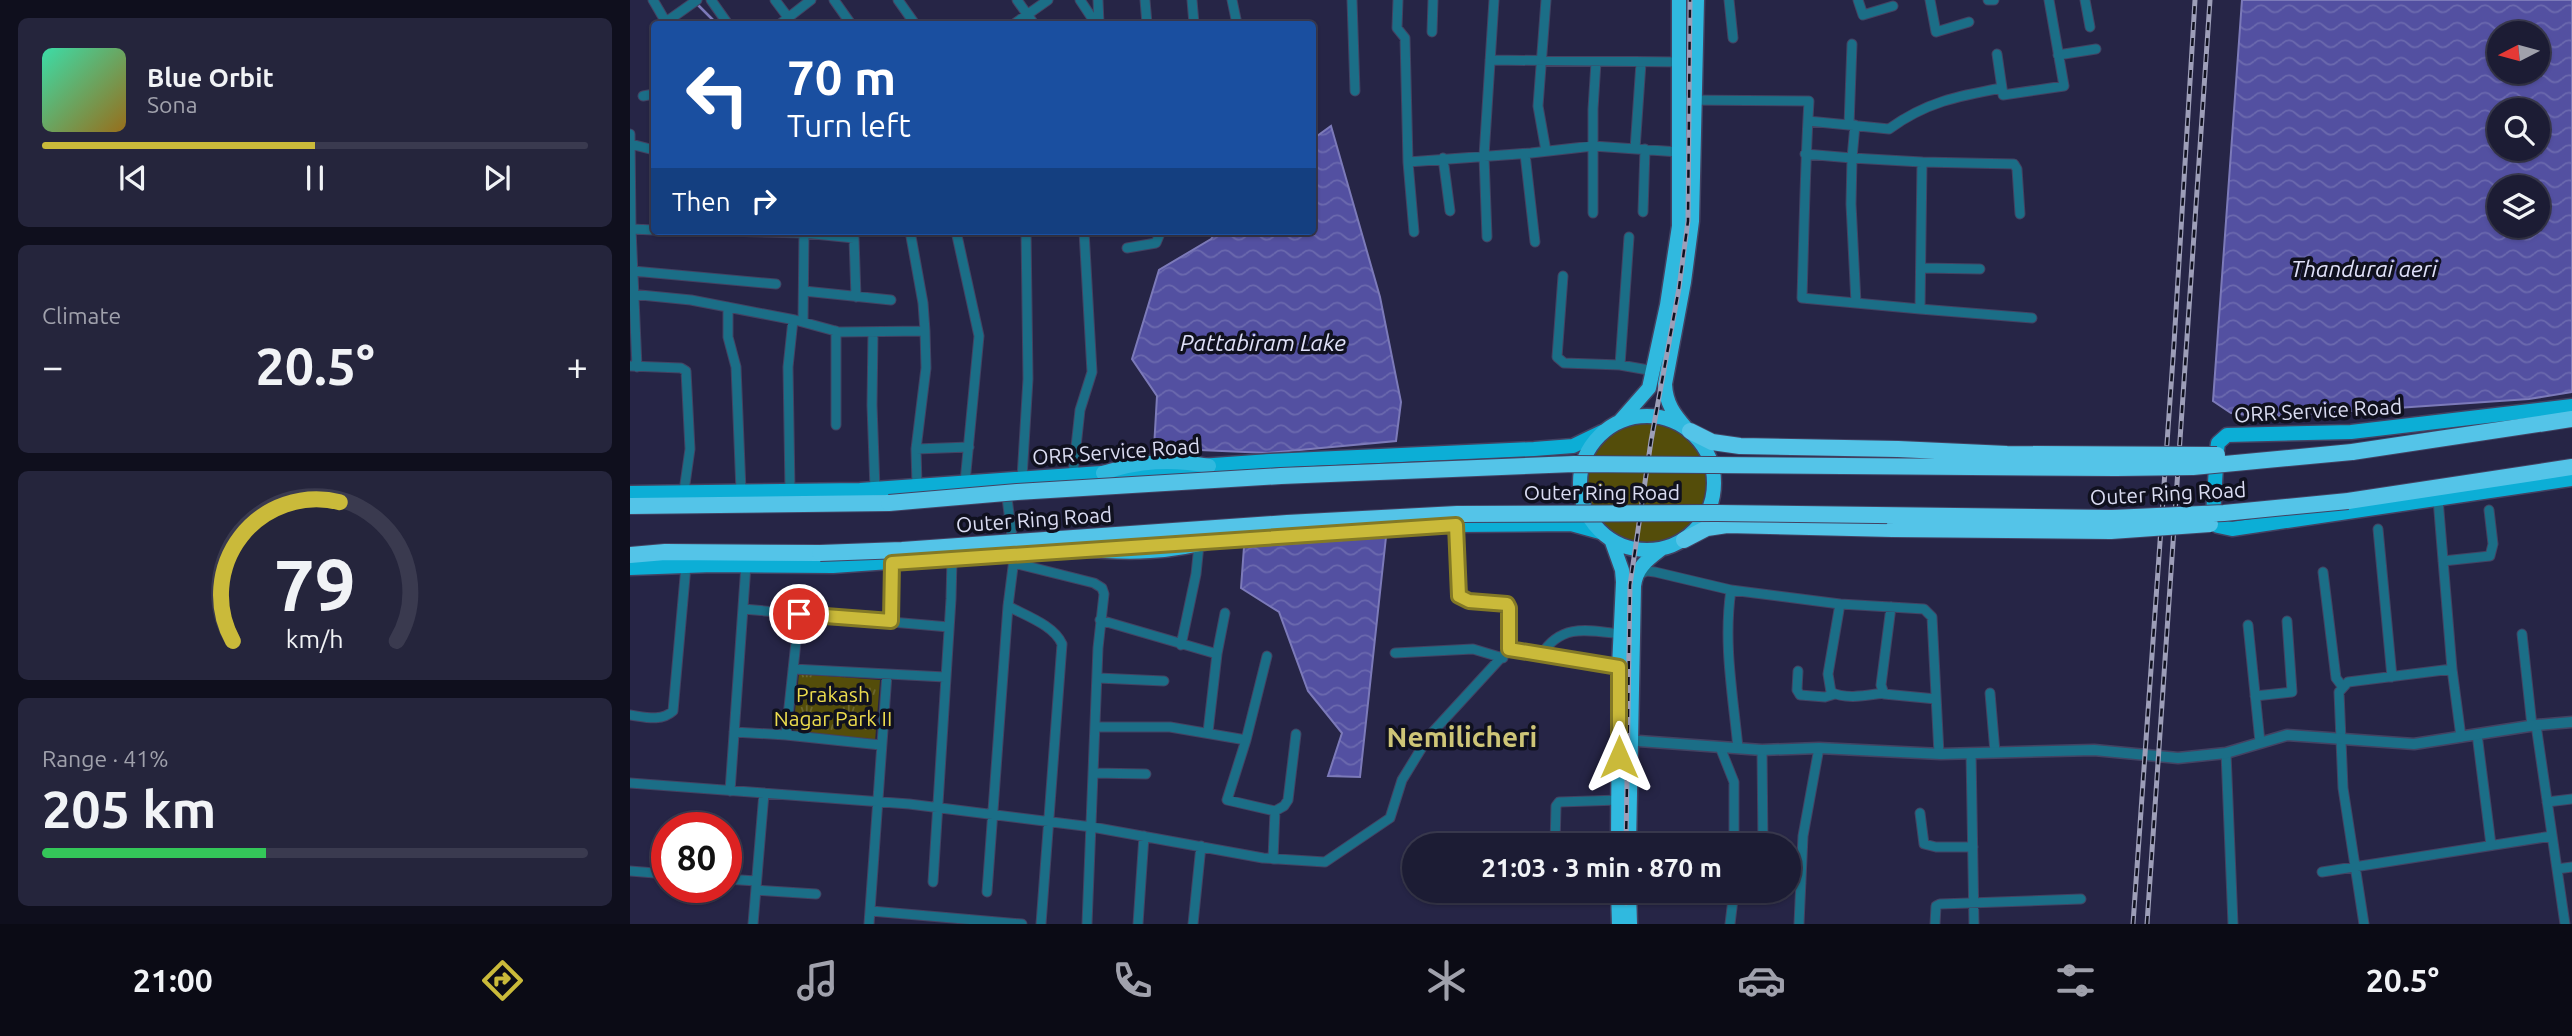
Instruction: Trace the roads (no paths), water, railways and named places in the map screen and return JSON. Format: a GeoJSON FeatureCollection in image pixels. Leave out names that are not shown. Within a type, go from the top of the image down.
{"type":"FeatureCollection","features":[{"type":"Feature","properties":{"kind":"highway"},"geometry":{"type":"LineString","coordinates":[[1678,2],[1679,62],[1687,100],[1692,221],[1665,384],[1671,411],[1708,456],[1714,490],[1702,523],[1684,540]]}},
{"type":"Feature","properties":{"kind":"highway"},"geometry":{"type":"LineString","coordinates":[[1660,550],[1635,550],[1612,541],[1600,532],[1585,510],[1580,479],[1589,449],[1602,432],[1620,421],[1649,388],[1654,371],[1679,226],[1679,152],[1698,2]]}},
{"type":"Feature","properties":{"kind":"highway"},"geometry":{"type":"LineString","coordinates":[[1620,421],[1647,415],[1661,417],[1712,442],[1740,446],[2116,455],[2343,453]]}},
{"type":"Feature","properties":{"kind":"highway","name":"Outer Ring Road"},"geometry":{"type":"LineString","coordinates":[[630,506],[889,502],[1017,492],[1465,467],[1574,464],[1955,469],[2193,467],[2343,453],[2572,419]]}},
{"type":"Feature","properties":{"kind":"highway"},"geometry":{"type":"LineString","coordinates":[[1103,472],[1153,461],[1185,461],[1209,466]]}},
{"type":"Feature","properties":{"kind":"highway","name":"Outer Ring Road"},"geometry":{"type":"LineString","coordinates":[[630,555],[665,552],[820,553],[902,550],[1259,524],[1457,514],[1689,513],[2099,518],[2224,513],[2323,503],[2572,467]]}},
{"type":"Feature","properties":{"kind":"highway"},"geometry":{"type":"LineString","coordinates":[[697,504],[736,491]]}},
{"type":"Feature","properties":{"kind":"highway"},"geometry":{"type":"LineString","coordinates":[[1618,833],[1634,579],[1642,564],[1660,550],[1707,528],[1727,525],[2002,532],[2111,531],[2238,521],[2323,503]]}},
{"type":"Feature","properties":{"kind":"highway"},"geometry":{"type":"LineString","coordinates":[[1079,549],[1144,553],[1173,551],[1220,540]]}},
{"type":"Feature","properties":{"kind":"highway"},"geometry":{"type":"LineString","coordinates":[[1612,541],[1622,569],[1623,582],[1619,667],[1628,833]]}},
{"type":"Feature","properties":{"kind":"highway"},"geometry":{"type":"LineString","coordinates":[[701,553],[746,565]]}},
{"type":"Feature","properties":{"kind":"highway"},"geometry":{"type":"LineString","coordinates":[[1619,924],[1624,903]]}},
{"type":"Feature","properties":{"kind":"highway"},"geometry":{"type":"LineString","coordinates":[[1627,903],[1630,924]]}},
{"type":"Feature","properties":{"kind":"main road","name":"ORR Service Road"},"geometry":{"type":"LineString","coordinates":[[2572,406],[2371,431],[2227,435],[2218,443],[2213,516],[2218,526],[2224,529],[2572,479]]}},
{"type":"Feature","properties":{"kind":"main road","name":"ORR Service Road"},"geometry":{"type":"LineString","coordinates":[[1209,466],[1573,446],[1602,432]]}},
{"type":"Feature","properties":{"kind":"main road","name":"ORR Service Road"},"geometry":{"type":"LineString","coordinates":[[630,493],[875,489],[1103,472]]}},
{"type":"Feature","properties":{"kind":"main road"},"geometry":{"type":"LineString","coordinates":[[630,569],[746,565],[833,566],[1014,558],[1079,549],[1456,525],[1541,530],[1577,524],[1600,532]]}},
{"type":"Feature","properties":{"kind":"street"},"geometry":{"type":"LineString","coordinates":[[653,0],[666,21]]}},
{"type":"Feature","properties":{"kind":"street"},"geometry":{"type":"LineString","coordinates":[[711,0],[726,21]]}},
{"type":"Feature","properties":{"kind":"street"},"geometry":{"type":"LineString","coordinates":[[775,0],[786,21]]}},
{"type":"Feature","properties":{"kind":"street"},"geometry":{"type":"LineString","coordinates":[[788,21],[811,0]]}},
{"type":"Feature","properties":{"kind":"street"},"geometry":{"type":"LineString","coordinates":[[834,0],[849,21]]}},
{"type":"Feature","properties":{"kind":"street"},"geometry":{"type":"LineString","coordinates":[[898,0],[913,21]]}},
{"type":"Feature","properties":{"kind":"street"},"geometry":{"type":"LineString","coordinates":[[1017,0],[1032,21]]}},
{"type":"Feature","properties":{"kind":"street"},"geometry":{"type":"LineString","coordinates":[[1018,21],[1048,0]]}},
{"type":"Feature","properties":{"kind":"street"},"geometry":{"type":"LineString","coordinates":[[1080,0],[1096,21]]}},
{"type":"Feature","properties":{"kind":"street"},"geometry":{"type":"LineString","coordinates":[[1098,0],[1098,21]]}},
{"type":"Feature","properties":{"kind":"street"},"geometry":{"type":"LineString","coordinates":[[1145,0],[1147,21]]}},
{"type":"Feature","properties":{"kind":"street"},"geometry":{"type":"LineString","coordinates":[[1192,0],[1194,21]]}},
{"type":"Feature","properties":{"kind":"street"},"geometry":{"type":"LineString","coordinates":[[1232,0],[1236,21]]}},
{"type":"Feature","properties":{"kind":"street"},"geometry":{"type":"LineString","coordinates":[[1352,0],[1355,91]]}},
{"type":"Feature","properties":{"kind":"street"},"geometry":{"type":"LineString","coordinates":[[1398,0],[1397,28],[1405,38],[1408,162],[1414,232]]}},
{"type":"Feature","properties":{"kind":"street"},"geometry":{"type":"LineString","coordinates":[[1432,32],[1433,0]]}},
{"type":"Feature","properties":{"kind":"street"},"geometry":{"type":"LineString","coordinates":[[1487,237],[1484,156],[1494,0]]}},
{"type":"Feature","properties":{"kind":"street"},"geometry":{"type":"LineString","coordinates":[[1546,0],[1538,106],[1546,151]]}},
{"type":"Feature","properties":{"kind":"street"},"geometry":{"type":"LineString","coordinates":[[1729,0],[1733,38]]}},
{"type":"Feature","properties":{"kind":"street"},"geometry":{"type":"LineString","coordinates":[[1858,0],[1863,15],[1893,6]]}},
{"type":"Feature","properties":{"kind":"street"},"geometry":{"type":"LineString","coordinates":[[1930,0],[1936,32],[1969,22]]}},
{"type":"Feature","properties":{"kind":"street"},"geometry":{"type":"LineString","coordinates":[[1988,0],[1994,0]]}},
{"type":"Feature","properties":{"kind":"street"},"geometry":{"type":"LineString","coordinates":[[1997,54],[2003,94],[2064,86],[2049,0]]}},
{"type":"Feature","properties":{"kind":"street"},"geometry":{"type":"LineString","coordinates":[[2085,0],[2090,27]]}},
{"type":"Feature","properties":{"kind":"street"},"geometry":{"type":"LineString","coordinates":[[670,21],[695,2]]}},
{"type":"Feature","properties":{"kind":"street"},"geometry":{"type":"LineString","coordinates":[[1852,44],[1851,204],[1856,303]]}},
{"type":"Feature","properties":{"kind":"street"},"geometry":{"type":"LineString","coordinates":[[2058,55],[2096,49]]}},
{"type":"Feature","properties":{"kind":"street"},"geometry":{"type":"LineString","coordinates":[[1490,60],[1679,62]]}},
{"type":"Feature","properties":{"kind":"street"},"geometry":{"type":"LineString","coordinates":[[1593,213],[1596,62]]}},
{"type":"Feature","properties":{"kind":"street"},"geometry":{"type":"LineString","coordinates":[[1641,62],[1640,149],[1643,212]]}},
{"type":"Feature","properties":{"kind":"street"},"geometry":{"type":"LineString","coordinates":[[1808,121],[1889,129],[1909,115],[1945,99],[2002,88]]}},
{"type":"Feature","properties":{"kind":"street"},"geometry":{"type":"LineString","coordinates":[[643,96],[651,95]]}},
{"type":"Feature","properties":{"kind":"street"},"geometry":{"type":"LineString","coordinates":[[1687,100],[1809,101],[1805,154],[1802,298],[2032,318]]}},
{"type":"Feature","properties":{"kind":"street"},"geometry":{"type":"LineString","coordinates":[[630,134],[633,366],[681,368],[686,371],[690,449],[684,491]]}},
{"type":"Feature","properties":{"kind":"street"},"geometry":{"type":"LineString","coordinates":[[631,144],[651,149]]}},
{"type":"Feature","properties":{"kind":"street"},"geometry":{"type":"LineString","coordinates":[[1408,162],[1525,154],[1593,146],[1679,152]]}},
{"type":"Feature","properties":{"kind":"street"},"geometry":{"type":"LineString","coordinates":[[1525,154],[1535,242]]}},
{"type":"Feature","properties":{"kind":"street"},"geometry":{"type":"LineString","coordinates":[[1805,154],[1922,162],[2014,164],[2017,169],[2020,214]]}},
{"type":"Feature","properties":{"kind":"street"},"geometry":{"type":"LineString","coordinates":[[1443,158],[1450,211]]}},
{"type":"Feature","properties":{"kind":"street"},"geometry":{"type":"LineString","coordinates":[[1920,309],[1922,162]]}},
{"type":"Feature","properties":{"kind":"street"},"geometry":{"type":"LineString","coordinates":[[631,229],[651,230]]}},
{"type":"Feature","properties":{"kind":"street"},"geometry":{"type":"LineString","coordinates":[[803,322],[804,235]]}},
{"type":"Feature","properties":{"kind":"street"},"geometry":{"type":"LineString","coordinates":[[824,235],[854,238],[856,297]]}},
{"type":"Feature","properties":{"kind":"street"},"geometry":{"type":"LineString","coordinates":[[911,235],[923,303],[926,368],[916,449],[917,486]]}},
{"type":"Feature","properties":{"kind":"street"},"geometry":{"type":"LineString","coordinates":[[957,235],[979,336],[965,482]]}},
{"type":"Feature","properties":{"kind":"street"},"geometry":{"type":"LineString","coordinates":[[1022,478],[1028,379],[1026,235]]}},
{"type":"Feature","properties":{"kind":"street"},"geometry":{"type":"LineString","coordinates":[[1073,474],[1080,410],[1092,372],[1084,235]]}},
{"type":"Feature","properties":{"kind":"street"},"geometry":{"type":"LineString","coordinates":[[1127,248],[1156,243],[1159,235]]}},
{"type":"Feature","properties":{"kind":"street"},"geometry":{"type":"LineString","coordinates":[[1620,365],[1629,237]]}},
{"type":"Feature","properties":{"kind":"street"},"geometry":{"type":"LineString","coordinates":[[1921,268],[1980,269]]}},
{"type":"Feature","properties":{"kind":"street"},"geometry":{"type":"LineString","coordinates":[[633,271],[776,284]]}},
{"type":"Feature","properties":{"kind":"street"},"geometry":{"type":"LineString","coordinates":[[1563,276],[1557,357],[1564,363],[1620,365],[1654,371]]}},
{"type":"Feature","properties":{"kind":"street"},"geometry":{"type":"LineString","coordinates":[[804,291],[891,300]]}},
{"type":"Feature","properties":{"kind":"street"},"geometry":{"type":"LineString","coordinates":[[632,294],[691,300],[836,331],[925,331]]}},
{"type":"Feature","properties":{"kind":"street"},"geometry":{"type":"LineString","coordinates":[[728,307],[728,337],[736,368],[736,491]]}},
{"type":"Feature","properties":{"kind":"street"},"geometry":{"type":"LineString","coordinates":[[790,491],[788,368],[793,320]]}},
{"type":"Feature","properties":{"kind":"street"},"geometry":{"type":"LineString","coordinates":[[836,331],[836,425]]}},
{"type":"Feature","properties":{"kind":"street"},"geometry":{"type":"LineString","coordinates":[[873,332],[875,489]]}},
{"type":"Feature","properties":{"kind":"street"},"geometry":{"type":"LineString","coordinates":[[916,449],[968,447]]}},
{"type":"Feature","properties":{"kind":"street"},"geometry":{"type":"LineString","coordinates":[[987,892],[1008,606],[1014,558],[1005,479]]}},
{"type":"Feature","properties":{"kind":"street"},"geometry":{"type":"LineString","coordinates":[[2438,499],[2460,737]]}},
{"type":"Feature","properties":{"kind":"street"},"geometry":{"type":"LineString","coordinates":[[2443,561],[2490,556],[2493,551],[2489,510]]}},
{"type":"Feature","properties":{"kind":"street"},"geometry":{"type":"LineString","coordinates":[[630,783],[937,807],[1091,827],[1273,859],[1325,862],[1390,818],[1402,780],[1429,736],[1506,654],[1507,604],[1469,601],[1459,596],[1456,525]]}},
{"type":"Feature","properties":{"kind":"street"},"geometry":{"type":"LineString","coordinates":[[2378,529],[2392,677]]}},
{"type":"Feature","properties":{"kind":"street"},"geometry":{"type":"LineString","coordinates":[[1181,645],[1196,574],[1199,545]]}},
{"type":"Feature","properties":{"kind":"street"},"geometry":{"type":"LineString","coordinates":[[1014,558],[1098,584],[1104,594],[1100,620],[1087,924]]}},
{"type":"Feature","properties":{"kind":"street"},"geometry":{"type":"LineString","coordinates":[[933,882],[952,559]]}},
{"type":"Feature","properties":{"kind":"street"},"geometry":{"type":"LineString","coordinates":[[891,621],[892,563]]}},
{"type":"Feature","properties":{"kind":"street"},"geometry":{"type":"LineString","coordinates":[[730,791],[746,565]]}},
{"type":"Feature","properties":{"kind":"street"},"geometry":{"type":"LineString","coordinates":[[630,715],[666,718],[673,711],[687,566]]}},
{"type":"Feature","properties":{"kind":"street"},"geometry":{"type":"LineString","coordinates":[[1634,579],[1647,571],[1731,590],[1840,604],[1924,610],[1932,617],[1939,754]]}},
{"type":"Feature","properties":{"kind":"street"},"geometry":{"type":"LineString","coordinates":[[2323,572],[2336,678],[2342,687]]}},
{"type":"Feature","properties":{"kind":"street"},"geometry":{"type":"LineString","coordinates":[[1731,590],[1727,620],[1731,699],[1738,748]]}},
{"type":"Feature","properties":{"kind":"street"},"geometry":{"type":"LineString","coordinates":[[1835,694],[1831,691],[1828,674],[1840,604]]}},
{"type":"Feature","properties":{"kind":"street"},"geometry":{"type":"LineString","coordinates":[[1008,606],[1045,626],[1062,644],[1041,924]]}},
{"type":"Feature","properties":{"kind":"street"},"geometry":{"type":"LineString","coordinates":[[1884,693],[1881,685],[1891,607]]}},
{"type":"Feature","properties":{"kind":"street"},"geometry":{"type":"LineString","coordinates":[[743,609],[949,626]]}},
{"type":"Feature","properties":{"kind":"street"},"geometry":{"type":"LineString","coordinates":[[1208,733],[1217,654],[1225,613]]}},
{"type":"Feature","properties":{"kind":"street"},"geometry":{"type":"LineString","coordinates":[[786,735],[799,614]]}},
{"type":"Feature","properties":{"kind":"street"},"geometry":{"type":"LineString","coordinates":[[1100,620],[1217,654]]}},
{"type":"Feature","properties":{"kind":"street"},"geometry":{"type":"LineString","coordinates":[[2255,696],[2292,692],[2287,621]]}},
{"type":"Feature","properties":{"kind":"street"},"geometry":{"type":"LineString","coordinates":[[2248,625],[2259,742]]}},
{"type":"Feature","properties":{"kind":"street"},"geometry":{"type":"LineString","coordinates":[[1541,654],[1549,642],[1561,634],[1586,630],[1620,634]]}},
{"type":"Feature","properties":{"kind":"street"},"geometry":{"type":"LineString","coordinates":[[2522,634],[2565,924]]}},
{"type":"Feature","properties":{"kind":"street"},"geometry":{"type":"LineString","coordinates":[[1395,653],[1473,649],[1506,654],[1541,654],[1619,667]]}},
{"type":"Feature","properties":{"kind":"street"},"geometry":{"type":"LineString","coordinates":[[1267,656],[1246,740],[1227,800],[1275,811],[1284,806],[1288,800],[1296,734]]}},
{"type":"Feature","properties":{"kind":"street"},"geometry":{"type":"LineString","coordinates":[[793,669],[945,677]]}},
{"type":"Feature","properties":{"kind":"street"},"geometry":{"type":"LineString","coordinates":[[2364,924],[2343,788],[2339,692],[2348,682],[2452,669]]}},
{"type":"Feature","properties":{"kind":"street"},"geometry":{"type":"LineString","coordinates":[[1798,671],[1797,690],[1800,695],[1864,696],[1884,693],[1889,696],[1936,699]]}},
{"type":"Feature","properties":{"kind":"street"},"geometry":{"type":"LineString","coordinates":[[869,924],[887,674]]}},
{"type":"Feature","properties":{"kind":"street"},"geometry":{"type":"LineString","coordinates":[[1098,678],[1164,681]]}},
{"type":"Feature","properties":{"kind":"street"},"geometry":{"type":"LineString","coordinates":[[1990,693],[1995,752]]}},
{"type":"Feature","properties":{"kind":"street"},"geometry":{"type":"LineString","coordinates":[[1624,740],[1762,750],[1819,748],[1939,754],[2094,750],[2178,758],[2226,753],[2287,735],[2414,744],[2572,722]]}},
{"type":"Feature","properties":{"kind":"street"},"geometry":{"type":"LineString","coordinates":[[1096,727],[1170,727],[1246,740]]}},
{"type":"Feature","properties":{"kind":"street"},"geometry":{"type":"LineString","coordinates":[[734,732],[881,745]]}},
{"type":"Feature","properties":{"kind":"street"},"geometry":{"type":"LineString","coordinates":[[2477,734],[2491,845]]}},
{"type":"Feature","properties":{"kind":"street"},"geometry":{"type":"LineString","coordinates":[[1720,747],[1734,782],[1734,833]]}},
{"type":"Feature","properties":{"kind":"street"},"geometry":{"type":"LineString","coordinates":[[1801,883],[1803,836],[1819,748]]}},
{"type":"Feature","properties":{"kind":"street"},"geometry":{"type":"LineString","coordinates":[[1762,750],[1763,833]]}},
{"type":"Feature","properties":{"kind":"street"},"geometry":{"type":"LineString","coordinates":[[1971,753],[1974,924]]}},
{"type":"Feature","properties":{"kind":"street"},"geometry":{"type":"LineString","coordinates":[[2226,753],[2233,924]]}},
{"type":"Feature","properties":{"kind":"street"},"geometry":{"type":"LineString","coordinates":[[1094,773],[1146,775]]}},
{"type":"Feature","properties":{"kind":"street"},"geometry":{"type":"LineString","coordinates":[[753,924],[764,793]]}},
{"type":"Feature","properties":{"kind":"street"},"geometry":{"type":"LineString","coordinates":[[2547,802],[2572,799]]}},
{"type":"Feature","properties":{"kind":"street"},"geometry":{"type":"LineString","coordinates":[[1555,833],[1556,806],[1559,802],[1619,800]]}},
{"type":"Feature","properties":{"kind":"street"},"geometry":{"type":"LineString","coordinates":[[1273,859],[1275,811]]}},
{"type":"Feature","properties":{"kind":"street"},"geometry":{"type":"LineString","coordinates":[[1920,813],[1924,844],[1936,847],[1973,847]]}},
{"type":"Feature","properties":{"kind":"street"},"geometry":{"type":"LineString","coordinates":[[1138,924],[1144,836]]}},
{"type":"Feature","properties":{"kind":"street"},"geometry":{"type":"LineString","coordinates":[[2322,872],[2552,836]]}},
{"type":"Feature","properties":{"kind":"street"},"geometry":{"type":"LineString","coordinates":[[1193,924],[1201,846]]}},
{"type":"Feature","properties":{"kind":"street"},"geometry":{"type":"LineString","coordinates":[[2557,869],[2572,867]]}},
{"type":"Feature","properties":{"kind":"street"},"geometry":{"type":"LineString","coordinates":[[630,871],[651,873]]}},
{"type":"Feature","properties":{"kind":"street"},"geometry":{"type":"LineString","coordinates":[[742,882],[816,894]]}},
{"type":"Feature","properties":{"kind":"street"},"geometry":{"type":"LineString","coordinates":[[1935,924],[1936,906],[1974,902],[2081,899]]}},
{"type":"Feature","properties":{"kind":"street"},"geometry":{"type":"LineString","coordinates":[[1730,924],[1733,903]]}},
{"type":"Feature","properties":{"kind":"street"},"geometry":{"type":"LineString","coordinates":[[1799,924],[1800,903]]}},
{"type":"Feature","properties":{"kind":"street"},"geometry":{"type":"LineString","coordinates":[[871,911],[926,920],[1022,924]]}},
{"type":"Feature","properties":{"kind":"water","name":"Thandurai aeri"},"geometry":{"type":"Polygon","coordinates":[[[2242,0],[2572,0],[2572,392],[2529,399],[2263,417],[2231,413],[2213,401],[2242,0]]]}},
{"type":"Feature","properties":{"kind":"water","name":"Pattabiram Lake"},"geometry":{"type":"Polygon","coordinates":[[[1331,126],[1380,297],[1401,402],[1396,441],[1268,453],[1154,448],[1157,396],[1132,359],[1159,270],[1214,235],[1316,235],[1316,137],[1331,126]]]}},
{"type":"Feature","properties":{"kind":"water"},"geometry":{"type":"Polygon","coordinates":[[[1386,537],[1360,777],[1328,776],[1342,733],[1308,691],[1279,612],[1241,588],[1244,547],[1386,537]]]}},
{"type":"Feature","properties":{"kind":"waterway"},"geometry":{"type":"LineString","coordinates":[[697,4],[714,21]]}},
{"type":"Feature","properties":{"kind":"railway"},"geometry":{"type":"LineString","coordinates":[[1626,833],[1630,585],[1688,221],[1690,0]]}},
{"type":"Feature","properties":{"kind":"railway"},"geometry":{"type":"LineString","coordinates":[[2133,924],[2195,0]]}},
{"type":"Feature","properties":{"kind":"railway"},"geometry":{"type":"LineString","coordinates":[[2147,924],[2210,0]]}},
{"type":"Feature","properties":{"kind":"district","name":"Nemilicheri"},"geometry":{"type":"Point","coordinates":[1462,736]}},
{"type":"Feature","properties":{"kind":"park label","name":"Prakash Nagar Park II"},"geometry":{"type":"Point","coordinates":[833,706]}}]}
